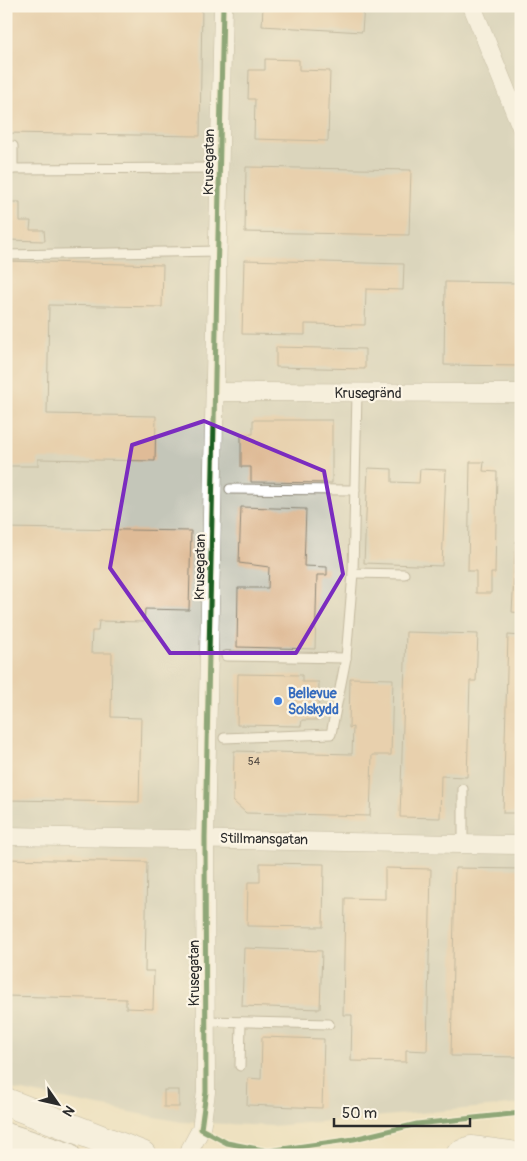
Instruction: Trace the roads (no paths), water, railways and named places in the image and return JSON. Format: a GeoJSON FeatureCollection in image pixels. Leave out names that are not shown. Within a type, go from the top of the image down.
{"type":"FeatureCollection","features":[{"type":"Feature","properties":{"kind":"highway"},"geometry":{"type":"LineString","coordinates":[[6,1102],[141,1155]]}},
{"type":"Feature","properties":{"kind":"highway"},"geometry":{"type":"LineString","coordinates":[[460,1155],[471,1150],[510,1155]]}},
{"type":"Feature","properties":{"kind":"main road"},"geometry":{"type":"LineString","coordinates":[[6,1112],[141,1155]]}},
{"type":"Feature","properties":{"kind":"main road"},"geometry":{"type":"LineString","coordinates":[[6,1135],[68,1155]]}},
{"type":"Feature","properties":{"kind":"street","name":"Krusegatan"},"geometry":{"type":"LineString","coordinates":[[187,1155],[200,1128],[204,1112],[206,838],[223,6]]}},
{"type":"Feature","properties":{"kind":"street"},"geometry":{"type":"LineString","coordinates":[[472,6],[521,127]]}},
{"type":"Feature","properties":{"kind":"street","name":"Krusegränd"},"geometry":{"type":"LineString","coordinates":[[215,392],[521,393]]}},
{"type":"Feature","properties":{"kind":"street","name":"Stillmansgatan"},"geometry":{"type":"LineString","coordinates":[[6,836],[521,845]]}},
{"type":"Feature","properties":{"kind":"lane"},"geometry":{"type":"LineString","coordinates":[[13,146],[10,169],[220,168]]}},
{"type":"Feature","properties":{"kind":"lane"},"geometry":{"type":"LineString","coordinates":[[6,255],[218,251]]}},
{"type":"Feature","properties":{"kind":"lane"},"geometry":{"type":"LineString","coordinates":[[224,738],[331,734],[346,658],[353,573],[357,393]]}},
{"type":"Feature","properties":{"kind":"lane"},"geometry":{"type":"LineString","coordinates":[[230,488],[355,490]]}},
{"type":"Feature","properties":{"kind":"lane"},"geometry":{"type":"LineString","coordinates":[[353,573],[404,574]]}},
{"type":"Feature","properties":{"kind":"lane"},"geometry":{"type":"LineString","coordinates":[[226,656],[346,658]]}},
{"type":"Feature","properties":{"kind":"lane"},"geometry":{"type":"LineString","coordinates":[[463,788],[463,844]]}},
{"type":"Feature","properties":{"kind":"lane"},"geometry":{"type":"LineString","coordinates":[[206,1021],[329,1024]]}},
{"type":"Feature","properties":{"kind":"lane"},"geometry":{"type":"LineString","coordinates":[[240,1066],[241,1022]]}},
{"type":"Feature","properties":{"kind":"place","name":"Bellevue Solskydd"},"geometry":{"type":"Point","coordinates":[278,701]}}]}
